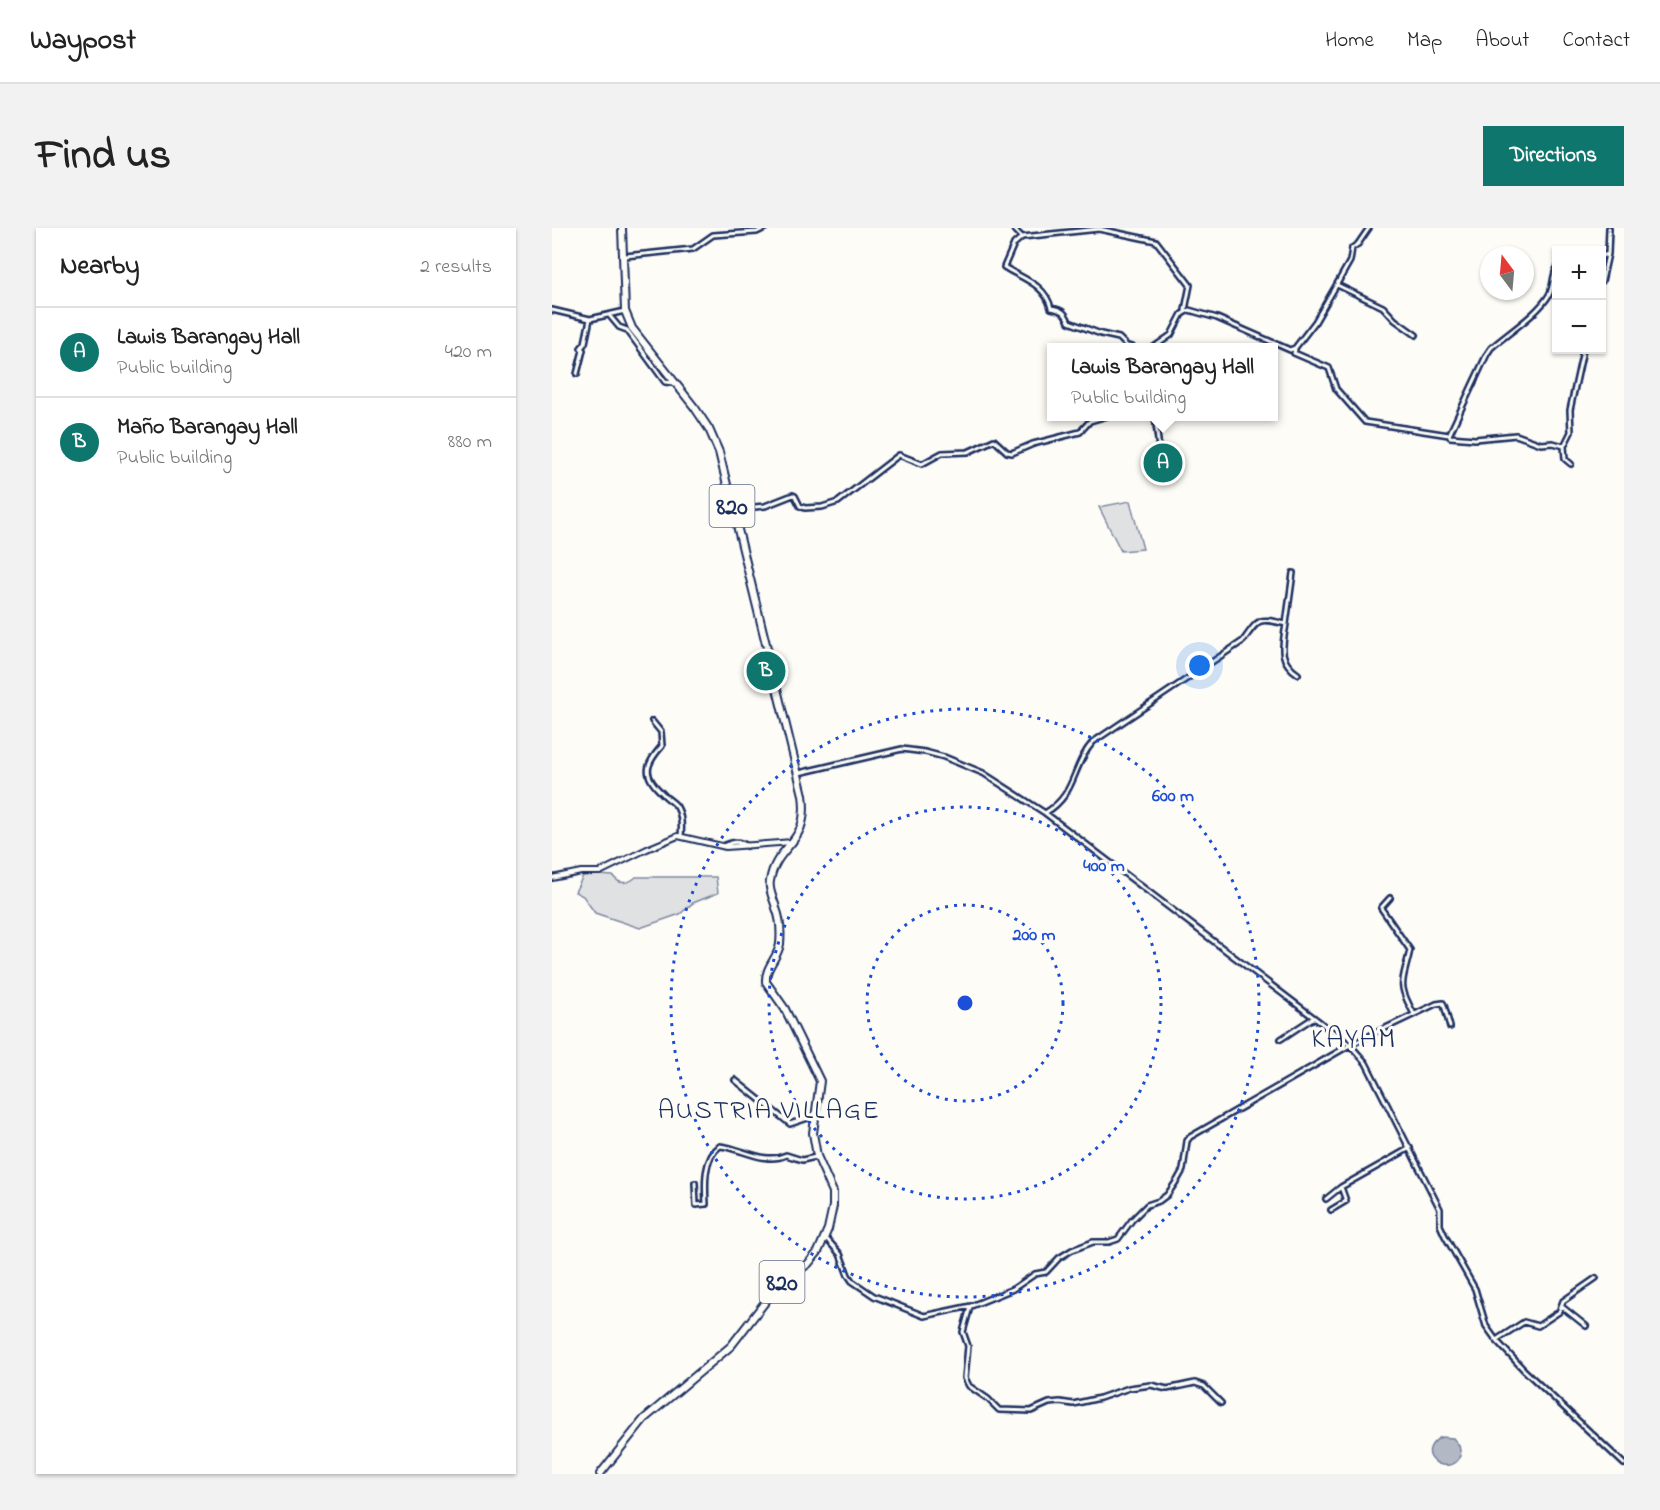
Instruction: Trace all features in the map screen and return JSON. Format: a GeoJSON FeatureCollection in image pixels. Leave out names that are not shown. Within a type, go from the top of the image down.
{"type":"FeatureCollection","features":[{"type":"Feature","properties":{"kind":"highway","name":"820"},"geometry":{"type":"LineString","coordinates":[[600,1474],[644,1419],[731,1346],[779,1284],[808,1264],[818,1252],[832,1213],[832,1192],[817,1156],[813,1132],[820,1092],[818,1076],[785,1009],[766,982],[767,970],[780,946],[778,915],[770,881],[780,858],[794,842],[804,821],[805,807],[715,441],[694,408],[632,328],[626,311],[622,228]]}},
{"type":"Feature","properties":{"kind":"street"},"geometry":{"type":"LineString","coordinates":[[730,228],[730,233]]}},
{"type":"Feature","properties":{"kind":"street"},"geometry":{"type":"LineString","coordinates":[[623,256],[693,249],[713,235],[757,232],[765,228]]}},
{"type":"Feature","properties":{"kind":"street"},"geometry":{"type":"LineString","coordinates":[[1013,228],[1022,237]]}},
{"type":"Feature","properties":{"kind":"street"},"geometry":{"type":"LineString","coordinates":[[1278,345],[1290,350],[1295,348],[1315,322],[1337,284],[1350,261],[1352,248],[1358,244],[1369,228]]}},
{"type":"Feature","properties":{"kind":"street"},"geometry":{"type":"LineString","coordinates":[[1606,263],[1609,228]]}},
{"type":"Feature","properties":{"kind":"street"},"geometry":{"type":"LineString","coordinates":[[1124,343],[1119,338],[1069,322],[1065,313],[1051,308],[1045,292],[1004,267],[1014,244],[1022,237],[1099,229],[1156,241],[1190,285],[1185,311],[1171,335],[1159,343]]}},
{"type":"Feature","properties":{"kind":"street"},"geometry":{"type":"LineString","coordinates":[[1337,284],[1383,307],[1395,320],[1416,334]]}},
{"type":"Feature","properties":{"kind":"street"},"geometry":{"type":"LineString","coordinates":[[1449,435],[1487,354],[1546,300],[1552,288]]}},
{"type":"Feature","properties":{"kind":"street"},"geometry":{"type":"LineString","coordinates":[[552,310],[590,319],[626,311]]}},
{"type":"Feature","properties":{"kind":"street"},"geometry":{"type":"LineString","coordinates":[[1185,311],[1189,310],[1216,318],[1274,343]]}},
{"type":"Feature","properties":{"kind":"street"},"geometry":{"type":"LineString","coordinates":[[609,315],[619,327],[627,330],[665,382],[674,383]]}},
{"type":"Feature","properties":{"kind":"street"},"geometry":{"type":"LineString","coordinates":[[577,375],[581,348],[585,343],[590,319]]}},
{"type":"Feature","properties":{"kind":"street"},"geometry":{"type":"LineString","coordinates":[[1295,348],[1294,353],[1329,368],[1336,389],[1360,420],[1365,422],[1449,435],[1460,439],[1516,435],[1541,444],[1554,443],[1564,446]]}},
{"type":"Feature","properties":{"kind":"street"},"geometry":{"type":"LineString","coordinates":[[1570,464],[1565,459],[1564,446],[1571,432],[1570,410],[1582,354]]}},
{"type":"Feature","properties":{"kind":"street"},"geometry":{"type":"LineString","coordinates":[[733,509],[765,506],[793,495],[800,506],[805,508],[830,505],[846,497],[896,456],[903,456],[922,464],[942,453],[964,453],[993,440],[1007,452],[1012,453],[1033,444],[1080,432],[1090,421]]}},
{"type":"Feature","properties":{"kind":"street"},"geometry":{"type":"LineString","coordinates":[[1156,421],[1161,457]]}},
{"type":"Feature","properties":{"kind":"street"},"geometry":{"type":"LineString","coordinates":[[1293,573],[1283,649],[1288,668],[1298,674]]}},
{"type":"Feature","properties":{"kind":"street"},"geometry":{"type":"LineString","coordinates":[[1046,813],[1066,795],[1086,750],[1094,742],[1243,641],[1256,622],[1264,619],[1286,624]]}},
{"type":"Feature","properties":{"kind":"street"},"geometry":{"type":"LineString","coordinates":[[652,721],[661,732],[662,746],[651,759],[647,770],[651,780],[678,808],[682,820],[681,836]]}},
{"type":"Feature","properties":{"kind":"street"},"geometry":{"type":"LineString","coordinates":[[797,773],[909,749],[964,764],[983,773],[1046,813],[1350,1045],[1366,1063],[1440,1209],[1440,1225],[1475,1289],[1486,1326],[1524,1370],[1624,1464]]}},
{"type":"Feature","properties":{"kind":"street"},"geometry":{"type":"LineString","coordinates":[[552,878],[581,872],[600,872],[647,849],[681,836],[722,846],[794,842]]}},
{"type":"Feature","properties":{"kind":"street"},"geometry":{"type":"LineString","coordinates":[[1390,898],[1381,908],[1410,950],[1402,983],[1403,994],[1414,1014]]}},
{"type":"Feature","properties":{"kind":"street"},"geometry":{"type":"LineString","coordinates":[[825,1237],[840,1254],[852,1281],[874,1296],[924,1316],[970,1306],[1013,1289],[1035,1274],[1046,1272],[1059,1258],[1072,1250],[1093,1242],[1109,1242],[1118,1239],[1147,1205],[1167,1195],[1184,1170],[1187,1141],[1190,1137],[1350,1045],[1414,1014],[1443,1003],[1450,1027]]}},
{"type":"Feature","properties":{"kind":"street"},"geometry":{"type":"LineString","coordinates":[[1281,1039],[1313,1018]]}},
{"type":"Feature","properties":{"kind":"street"},"geometry":{"type":"LineString","coordinates":[[735,1080],[790,1124],[815,1115]]}},
{"type":"Feature","properties":{"kind":"street"},"geometry":{"type":"LineString","coordinates":[[694,1183],[696,1205],[706,1204],[709,1161],[712,1153],[720,1146],[745,1154],[778,1159],[786,1155],[802,1160],[817,1156]]}},
{"type":"Feature","properties":{"kind":"street"},"geometry":{"type":"LineString","coordinates":[[1326,1199],[1341,1187],[1410,1148]]}},
{"type":"Feature","properties":{"kind":"street"},"geometry":{"type":"LineString","coordinates":[[1331,1210],[1346,1201],[1341,1187]]}},
{"type":"Feature","properties":{"kind":"street"},"geometry":{"type":"LineString","coordinates":[[1496,1340],[1524,1322],[1538,1326],[1559,1312],[1563,1301],[1596,1278]]}},
{"type":"Feature","properties":{"kind":"street"},"geometry":{"type":"LineString","coordinates":[[970,1306],[963,1332],[968,1346],[965,1378],[969,1386],[999,1410],[1031,1411],[1049,1403],[1073,1404],[1129,1388],[1151,1385],[1167,1389],[1195,1383],[1204,1386],[1221,1403]]}},
{"type":"Feature","properties":{"kind":"street"},"geometry":{"type":"LineString","coordinates":[[1562,1306],[1586,1326]]}},
{"type":"Feature","properties":{"kind":"shaded area"},"geometry":{"type":"Polygon","coordinates":[[[1130,501],[1143,549],[1121,551],[1099,507],[1130,501]]]}},
{"type":"Feature","properties":{"kind":"shaded area"},"geometry":{"type":"Polygon","coordinates":[[[583,876],[613,876],[618,881],[624,882],[636,877],[716,877],[718,893],[693,903],[680,914],[640,928],[595,913],[583,896],[575,892],[583,876]]]}},
{"type":"Feature","properties":{"kind":"shaded area"},"geometry":{"type":"Polygon","coordinates":[[[1441,1437],[1453,1438],[1459,1445],[1461,1456],[1453,1464],[1438,1464],[1431,1457],[1430,1447],[1441,1437]]]}},
{"type":"Feature","properties":{"kind":"place","name":"Lawis Barangay Hall"},"geometry":{"type":"Point","coordinates":[1163,463]}},
{"type":"Feature","properties":{"kind":"place","name":"Maño Barangay Hall"},"geometry":{"type":"Point","coordinates":[766,671]}},
{"type":"Feature","properties":{"kind":"district","name":"KAYAM"},"geometry":{"type":"Point","coordinates":[1354,1037]}},
{"type":"Feature","properties":{"kind":"district","name":"AUSTRIA VILLAGE"},"geometry":{"type":"Point","coordinates":[769,1109]}}]}
